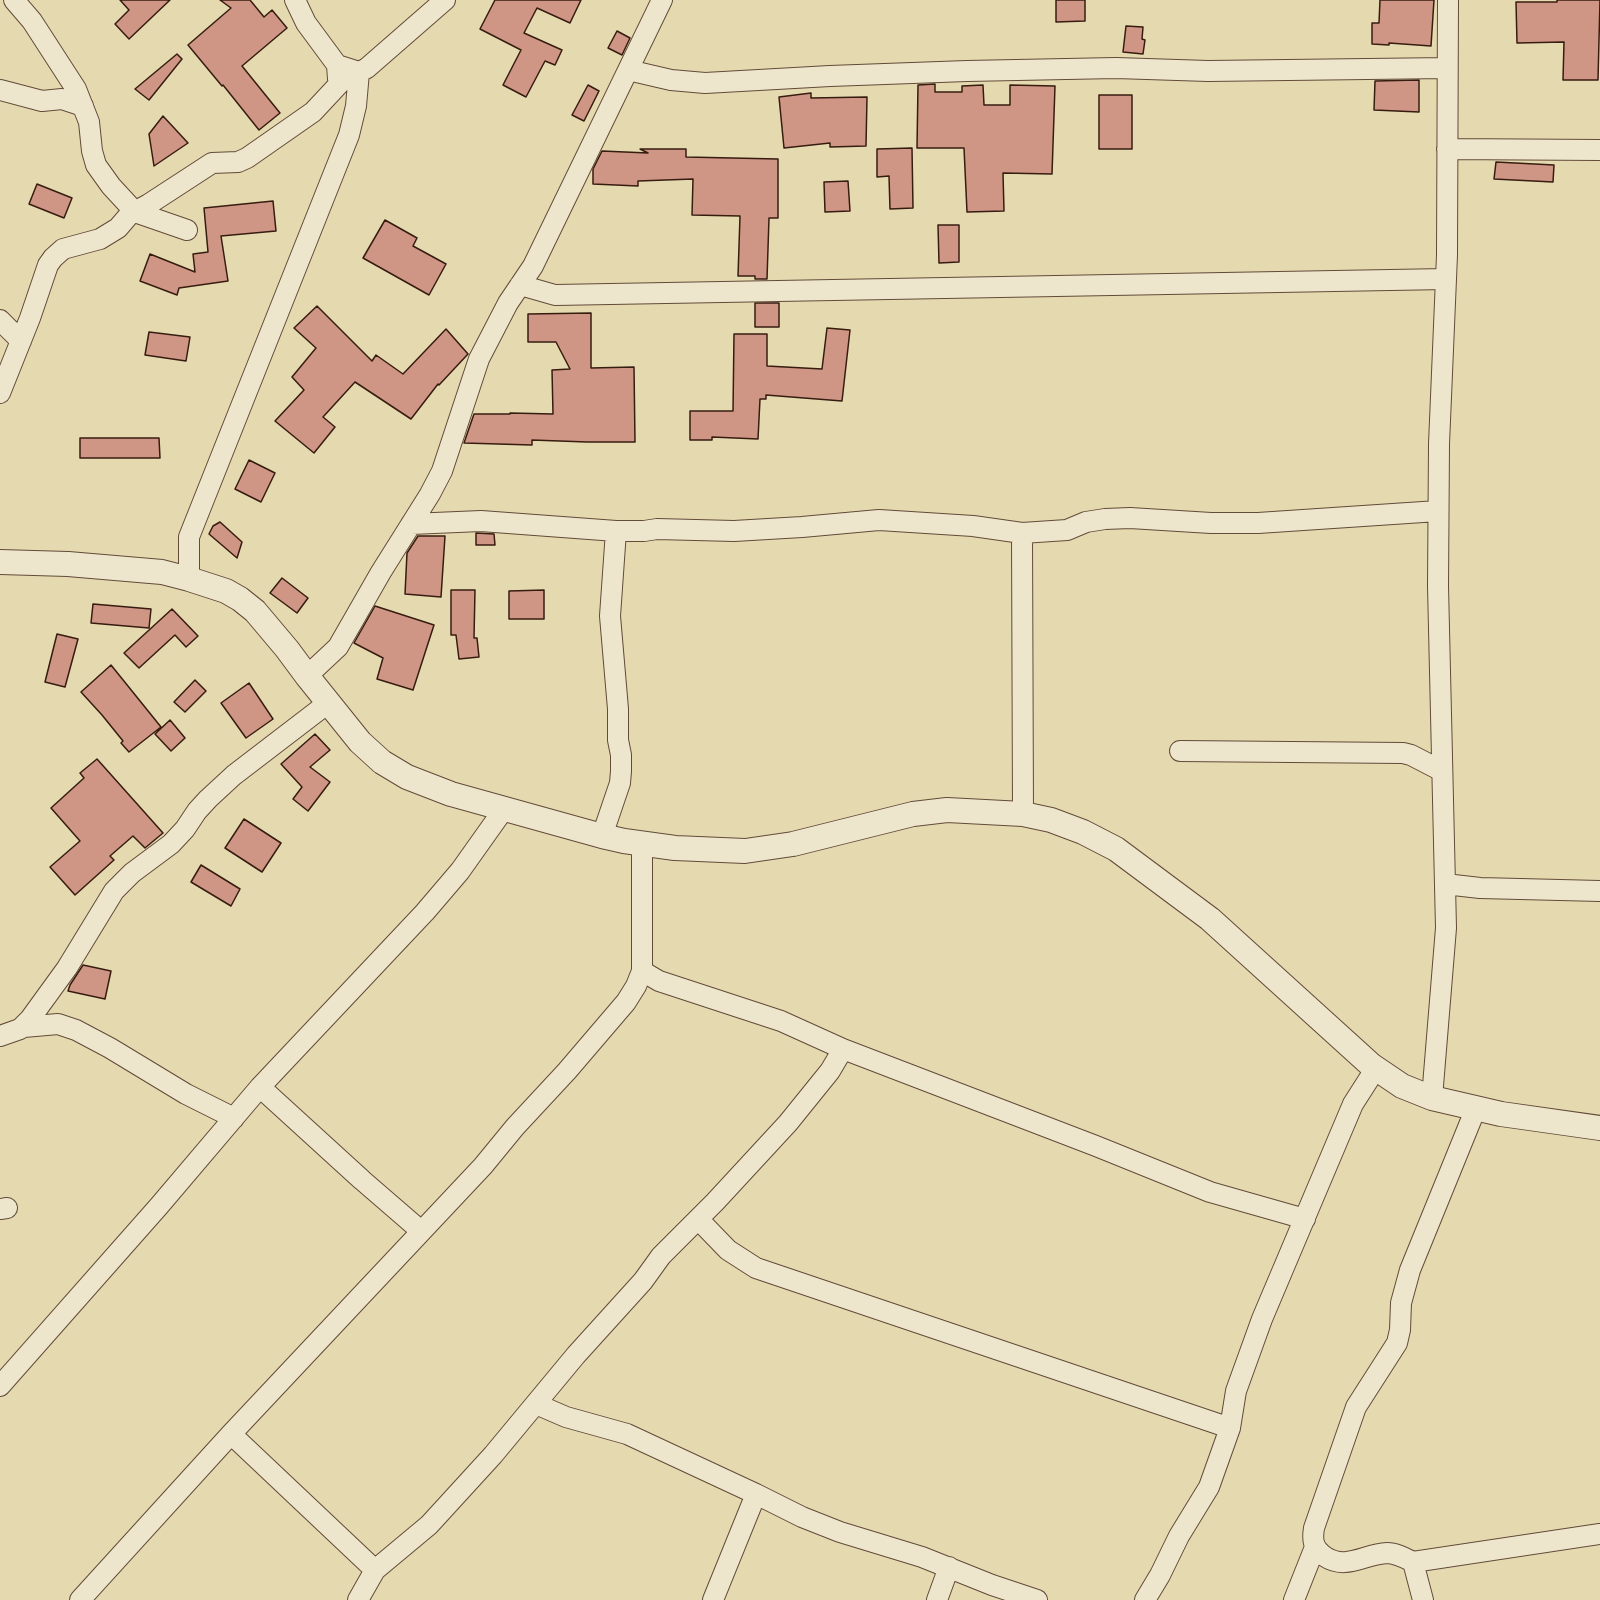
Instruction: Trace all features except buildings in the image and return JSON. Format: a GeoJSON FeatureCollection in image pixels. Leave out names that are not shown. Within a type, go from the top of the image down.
{"type":"FeatureCollection","features":[{"type":"Feature","properties":{"kind":"street"},"geometry":{"type":"LineString","coordinates":[[14,0],[32,21],[67,90]]}},
{"type":"Feature","properties":{"kind":"street"},"geometry":{"type":"LineString","coordinates":[[295,0],[306,23],[338,75]]}},
{"type":"Feature","properties":{"kind":"street"},"geometry":{"type":"LineString","coordinates":[[0,393],[48,265],[63,249],[100,239],[118,228],[130,214],[212,163],[238,162],[247,158],[313,112],[338,75],[359,72],[367,68],[445,0]]}},
{"type":"Feature","properties":{"kind":"street"},"geometry":{"type":"LineString","coordinates":[[307,676],[338,647],[430,494],[441,471],[479,359],[508,303],[533,266],[663,0]]}},
{"type":"Feature","properties":{"kind":"street"},"geometry":{"type":"LineString","coordinates":[[1432,1098],[1446,928],[1438,511],[1446,279],[1448,0]]}},
{"type":"Feature","properties":{"kind":"street"},"geometry":{"type":"LineString","coordinates":[[628,70],[671,80],[705,83],[978,70],[1116,68],[1208,71],[1447,68]]}},
{"type":"Feature","properties":{"kind":"street"},"geometry":{"type":"LineString","coordinates":[[189,579],[189,537],[349,135],[356,106],[359,72]]}},
{"type":"Feature","properties":{"kind":"street"},"geometry":{"type":"LineString","coordinates":[[0,90],[42,101],[67,90],[76,89],[89,122],[96,165],[111,186],[135,212],[188,230]]}},
{"type":"Feature","properties":{"kind":"street"},"geometry":{"type":"LineString","coordinates":[[1447,148],[1600,150]]}},
{"type":"Feature","properties":{"kind":"street"},"geometry":{"type":"LineString","coordinates":[[520,285],[555,295],[1446,279]]}},
{"type":"Feature","properties":{"kind":"street"},"geometry":{"type":"LineString","coordinates":[[0,320],[21,341]]}},
{"type":"Feature","properties":{"kind":"street"},"geometry":{"type":"LineString","coordinates":[[411,524],[481,521],[616,531],[657,529],[734,531],[879,520],[973,526],[1022,533],[1067,530],[1086,522],[1105,519],[1258,523],[1438,511]]}},
{"type":"Feature","properties":{"kind":"street"},"geometry":{"type":"LineString","coordinates":[[602,836],[620,783],[621,771],[610,616],[616,531]]}},
{"type":"Feature","properties":{"kind":"street"},"geometry":{"type":"LineString","coordinates":[[1022,533],[1023,814]]}},
{"type":"Feature","properties":{"kind":"street"},"geometry":{"type":"LineString","coordinates":[[0,562],[68,564],[162,572],[226,591],[255,611],[360,742],[382,762],[407,777],[451,794],[602,836],[675,848],[745,851],[793,844],[930,811],[1023,814],[1051,820],[1083,832],[1116,849],[1210,920],[1376,1068],[1402,1086],[1432,1098],[1501,1114],[1600,1128]]}},
{"type":"Feature","properties":{"kind":"street"},"geometry":{"type":"LineString","coordinates":[[24,1027],[68,968],[114,891],[132,873],[171,844],[208,799],[234,776],[328,703]]}},
{"type":"Feature","properties":{"kind":"street"},"geometry":{"type":"LineString","coordinates":[[1180,751],[1403,753],[1412,755],[1442,771]]}},
{"type":"Feature","properties":{"kind":"street"},"geometry":{"type":"LineString","coordinates":[[0,1386],[159,1206],[260,1087],[425,912],[460,871],[504,809]]}},
{"type":"Feature","properties":{"kind":"street"},"geometry":{"type":"LineString","coordinates":[[80,1600],[231,1434],[483,1166],[626,1002],[642,971],[642,844]]}},
{"type":"Feature","properties":{"kind":"street"},"geometry":{"type":"LineString","coordinates":[[1445,884],[1480,888],[1600,891]]}},
{"type":"Feature","properties":{"kind":"street"},"geometry":{"type":"LineString","coordinates":[[642,971],[659,981],[781,1022],[843,1049],[1210,1192],[1305,1219]]}},
{"type":"Feature","properties":{"kind":"street"},"geometry":{"type":"LineString","coordinates":[[0,1036],[24,1027],[58,1024],[76,1030],[186,1094],[234,1118]]}},
{"type":"Feature","properties":{"kind":"street"},"geometry":{"type":"LineString","coordinates":[[358,1600],[375,1570],[429,1525],[493,1455],[576,1355],[643,1281],[661,1256],[788,1124],[814,1094],[843,1049]]}},
{"type":"Feature","properties":{"kind":"street"},"geometry":{"type":"LineString","coordinates":[[1145,1600],[1179,1536],[1209,1487],[1230,1428],[1236,1390],[1262,1319],[1353,1104],[1376,1068]]}},
{"type":"Feature","properties":{"kind":"street"},"geometry":{"type":"LineString","coordinates":[[260,1087],[422,1231]]}},
{"type":"Feature","properties":{"kind":"street"},"geometry":{"type":"LineString","coordinates":[[1476,1108],[1410,1270],[1401,1303],[1397,1343],[1356,1407],[1312,1538],[1320,1553],[1332,1561],[1344,1563],[1387,1553],[1413,1562],[1600,1534]]}},
{"type":"Feature","properties":{"kind":"street"},"geometry":{"type":"LineString","coordinates":[[698,1219],[728,1250],[756,1268],[1230,1428]]}},
{"type":"Feature","properties":{"kind":"street"},"geometry":{"type":"LineString","coordinates":[[536,1404],[566,1417],[627,1434],[801,1517],[949,1567],[1037,1600]]}},
{"type":"Feature","properties":{"kind":"street"},"geometry":{"type":"LineString","coordinates":[[231,1434],[375,1570]]}},
{"type":"Feature","properties":{"kind":"street"},"geometry":{"type":"LineString","coordinates":[[713,1600],[756,1494]]}},
{"type":"Feature","properties":{"kind":"street"},"geometry":{"type":"LineString","coordinates":[[1294,1600],[1315,1547]]}},
{"type":"Feature","properties":{"kind":"street"},"geometry":{"type":"LineString","coordinates":[[1413,1562],[1423,1600]]}},
{"type":"Feature","properties":{"kind":"street"},"geometry":{"type":"LineString","coordinates":[[937,1600],[949,1567]]}}]}
